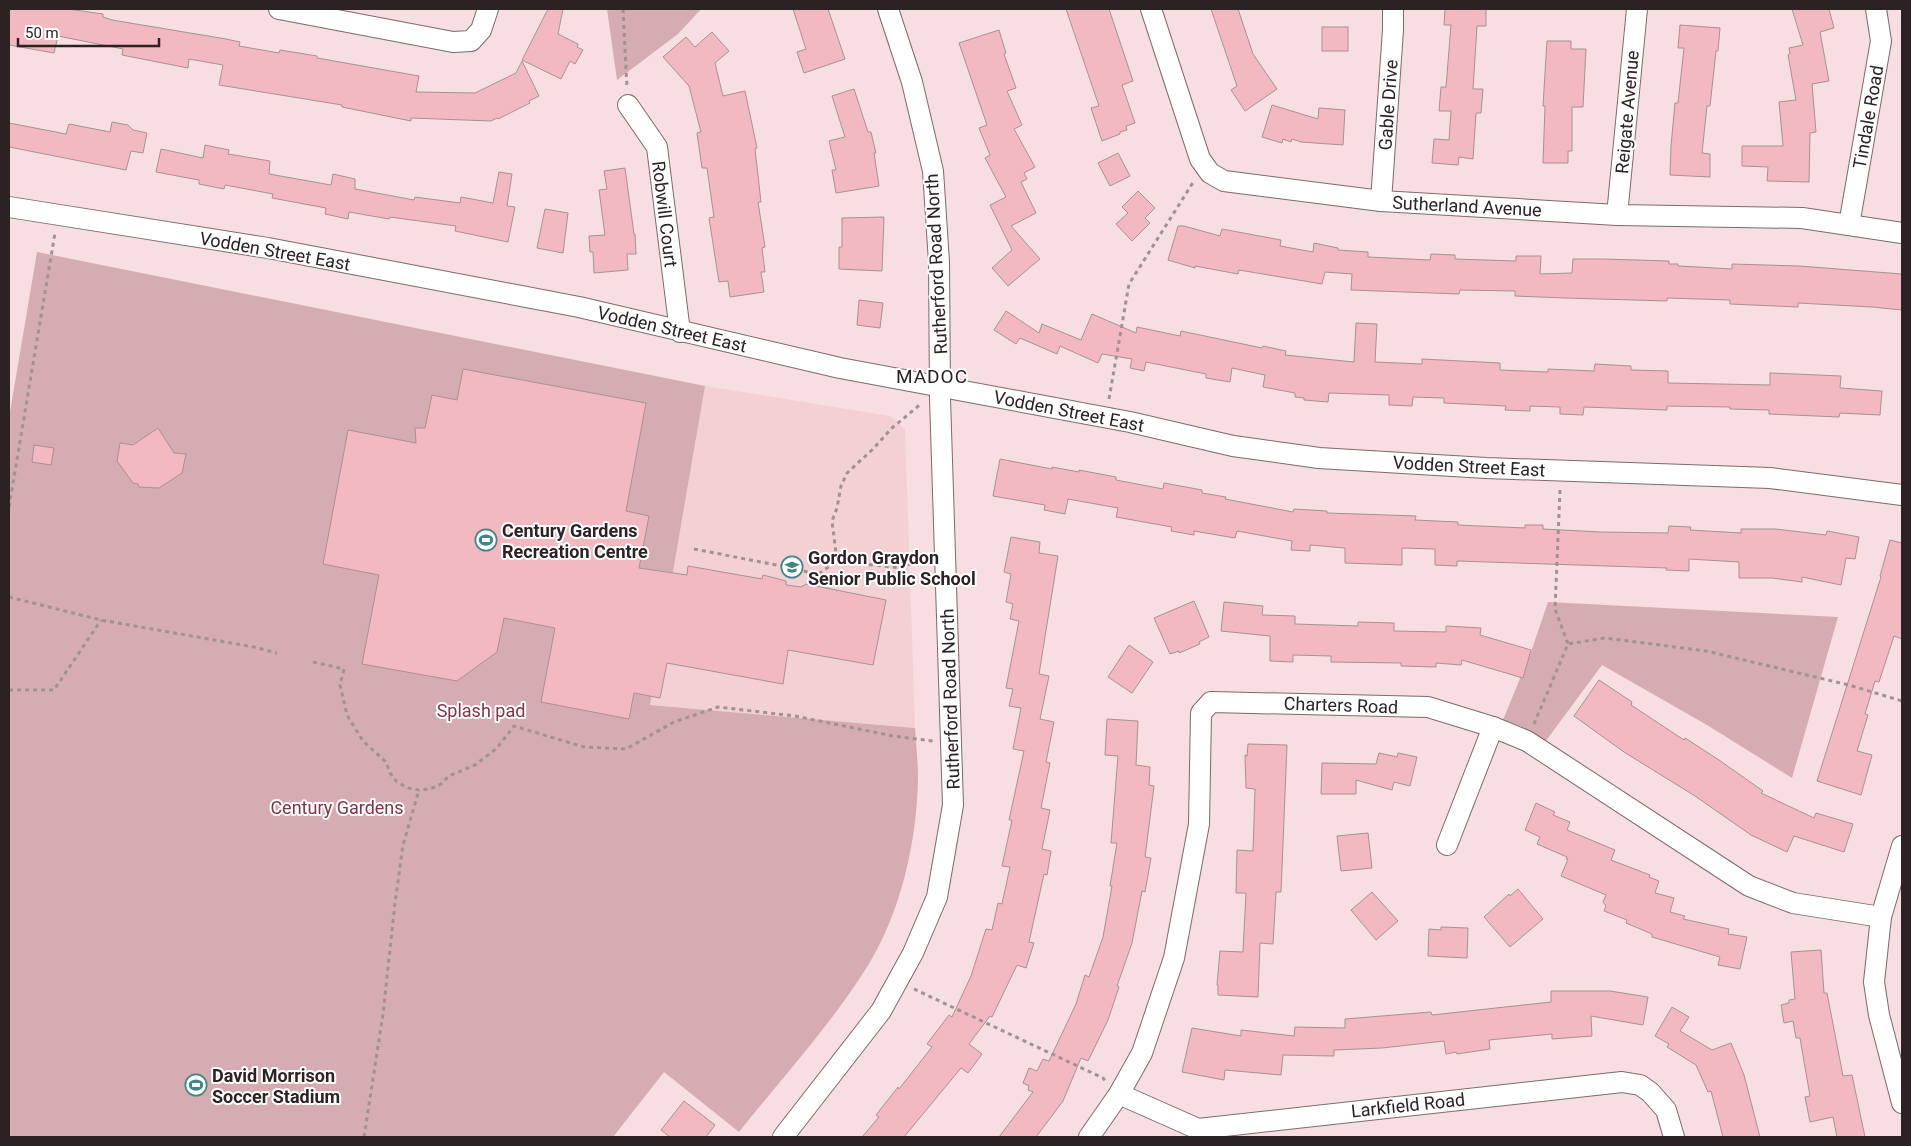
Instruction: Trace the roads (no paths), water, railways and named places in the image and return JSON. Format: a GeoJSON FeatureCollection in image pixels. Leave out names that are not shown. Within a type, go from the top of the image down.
{"type":"FeatureCollection","features":[{"type":"Feature","properties":{"kind":"street"},"geometry":{"type":"LineString","coordinates":[[279,9],[453,42],[471,41],[481,30],[488,9]]}},
{"type":"Feature","properties":{"kind":"street","name":"Rutherford Road North"},"geometry":{"type":"LineString","coordinates":[[783,1137],[881,1011],[913,953],[937,897],[953,805],[940,398],[939,262],[932,171],[912,82],[888,9]]}},
{"type":"Feature","properties":{"kind":"street","name":"Sutherland Avenue"},"geometry":{"type":"LineString","coordinates":[[1151,9],[1200,159],[1210,173],[1224,181],[1381,201],[1617,215],[1802,218],[1902,233]]}},
{"type":"Feature","properties":{"kind":"street","name":"Gable Drive"},"geometry":{"type":"LineString","coordinates":[[1381,201],[1393,9]]}},
{"type":"Feature","properties":{"kind":"street","name":"Reigate Avenue"},"geometry":{"type":"LineString","coordinates":[[1617,215],[1637,9]]}},
{"type":"Feature","properties":{"kind":"street","name":"Tindale Road"},"geometry":{"type":"LineString","coordinates":[[1849,225],[1881,41],[1876,9]]}},
{"type":"Feature","properties":{"kind":"street","name":"Robwill Court"},"geometry":{"type":"LineString","coordinates":[[628,105],[657,147],[680,332]]}},
{"type":"Feature","properties":{"kind":"street","name":"Vodden Street East"},"geometry":{"type":"LineString","coordinates":[[9,208],[268,248],[579,307],[840,368],[1106,417],[1233,446],[1319,458],[1560,471],[1770,478],[1902,495]]}},
{"type":"Feature","properties":{"kind":"street","name":"Charters Road"},"geometry":{"type":"LineString","coordinates":[[1089,1137],[1119,1094],[1142,1053],[1174,958],[1199,824],[1201,713],[1211,702],[1428,707],[1494,727],[1527,741],[1749,886],[1793,903],[1881,918]]}},
{"type":"Feature","properties":{"kind":"street"},"geometry":{"type":"LineString","coordinates":[[1447,845],[1494,727]]}},
{"type":"Feature","properties":{"kind":"street"},"geometry":{"type":"LineString","coordinates":[[1902,846],[1881,918],[1874,982],[1879,1015],[1902,1103]]}},
{"type":"Feature","properties":{"kind":"street","name":"Larkfield Road"},"geometry":{"type":"LineString","coordinates":[[1119,1094],[1198,1129],[1622,1082],[1640,1085],[1650,1092],[1666,1110],[1674,1137]]}},
{"type":"Feature","properties":{"kind":"place","name":"Century Gardens Recreation Centre"},"geometry":{"type":"Point","coordinates":[486,540]}},
{"type":"Feature","properties":{"kind":"place","name":"Gordon Graydon Senior Public School"},"geometry":{"type":"Point","coordinates":[792,567]}},
{"type":"Feature","properties":{"kind":"place","name":"David Morrison Soccer Stadium"},"geometry":{"type":"Point","coordinates":[196,1085]}},
{"type":"Feature","properties":{"kind":"district","name":"MADOC"},"geometry":{"type":"Point","coordinates":[932,376]}},
{"type":"Feature","properties":{"kind":"park label","name":"Splash pad"},"geometry":{"type":"Point","coordinates":[481,710]}},
{"type":"Feature","properties":{"kind":"park label","name":"Century Gardens"},"geometry":{"type":"Point","coordinates":[337,807]}}]}
